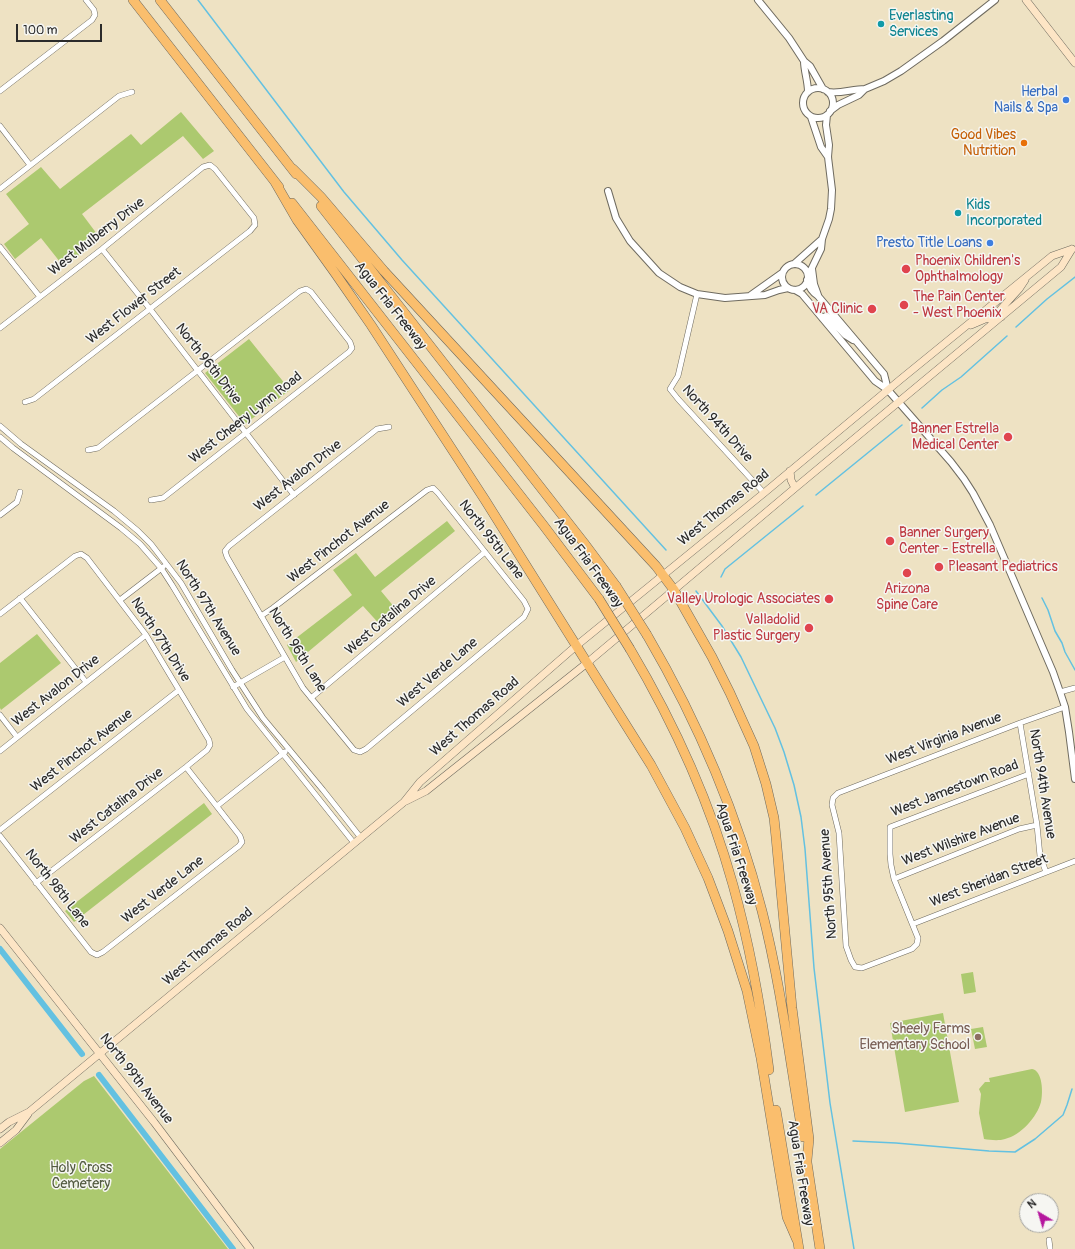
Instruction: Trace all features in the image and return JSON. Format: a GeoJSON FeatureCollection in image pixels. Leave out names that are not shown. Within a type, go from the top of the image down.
{"type":"FeatureCollection","features":[{"type":"Feature","properties":{"kind":"highway","name":"Agua Fria Freeway"},"geometry":{"type":"LineString","coordinates":[[133,0],[544,526],[598,599],[630,649],[665,712],[693,771],[712,820],[733,884],[744,928],[757,990],[798,1245]]}},
{"type":"Feature","properties":{"kind":"highway","name":"Agua Fria Freeway"},"geometry":{"type":"LineString","coordinates":[[160,0],[584,543],[616,586],[674,682],[704,745],[731,810],[752,873],[762,910],[772,955],[820,1249]]}},
{"type":"Feature","properties":{"kind":"highway"},"geometry":{"type":"LineString","coordinates":[[293,169],[322,197],[389,277],[664,574],[712,657],[754,746],[766,784],[775,830],[792,1008],[809,1139],[806,1160]]}},
{"type":"Feature","properties":{"kind":"highway"},"geometry":{"type":"LineString","coordinates":[[275,182],[297,220],[371,325],[471,478],[647,759],[670,798],[685,828],[708,878],[744,979],[753,1016],[770,1106],[773,1134],[787,1217],[798,1245]]}},
{"type":"Feature","properties":{"kind":"main road"},"geometry":{"type":"LineString","coordinates":[[1026,0],[1075,62]]}},
{"type":"Feature","properties":{"kind":"main road","name":"West Thomas Road"},"geometry":{"type":"LineString","coordinates":[[404,802],[426,792],[587,663],[1061,267],[1073,248]]}},
{"type":"Feature","properties":{"kind":"main road","name":"West Thomas Road"},"geometry":{"type":"LineString","coordinates":[[0,1129],[9,1122],[29,1112],[361,838],[404,802],[420,782],[576,646],[962,329],[1052,256],[1073,248]]}},
{"type":"Feature","properties":{"kind":"main road"},"geometry":{"type":"LineString","coordinates":[[962,329],[985,319],[1001,317],[1000,310],[1020,289],[1029,275]]}},
{"type":"Feature","properties":{"kind":"main road"},"geometry":{"type":"LineString","coordinates":[[790,471],[791,480],[795,488]]}},
{"type":"Feature","properties":{"kind":"main road","name":"North 99th Avenue"},"geometry":{"type":"LineString","coordinates":[[0,928],[100,1054],[250,1249]]}},
{"type":"Feature","properties":{"kind":"main road","name":"West Thomas Road"},"geometry":{"type":"LineString","coordinates":[[0,1143],[16,1130],[29,1112]]}},
{"type":"Feature","properties":{"kind":"street"},"geometry":{"type":"LineString","coordinates":[[0,91],[92,20],[95,16],[94,10],[86,0]]}},
{"type":"Feature","properties":{"kind":"street"},"geometry":{"type":"LineString","coordinates":[[608,191],[613,211],[630,240],[654,268],[680,287],[697,294],[725,298],[765,295],[779,290],[803,287],[815,258],[821,249],[822,239],[829,219],[832,197],[828,157],[829,145],[826,125],[832,106],[832,101],[831,96],[825,91],[810,66],[804,61],[789,38],[758,0]]}},
{"type":"Feature","properties":{"kind":"street"},"geometry":{"type":"LineString","coordinates":[[811,117],[819,118],[829,113],[838,105],[859,95],[865,89],[884,81],[914,62],[995,0]]}},
{"type":"Feature","properties":{"kind":"street"},"geometry":{"type":"LineString","coordinates":[[804,61],[808,92],[804,98],[803,107],[811,117],[821,147],[828,157]]}},
{"type":"Feature","properties":{"kind":"street"},"geometry":{"type":"LineString","coordinates":[[808,92],[818,88],[835,93],[865,89]]}},
{"type":"Feature","properties":{"kind":"street"},"geometry":{"type":"LineString","coordinates":[[0,189],[120,96],[132,92]]}},
{"type":"Feature","properties":{"kind":"street"},"geometry":{"type":"LineString","coordinates":[[0,126],[30,165]]}},
{"type":"Feature","properties":{"kind":"street","name":"West Mulberry Drive"},"geometry":{"type":"LineString","coordinates":[[0,328],[102,249],[203,167],[210,165],[215,169],[254,218],[255,225]]}},
{"type":"Feature","properties":{"kind":"street","name":"West Flower Street"},"geometry":{"type":"LineString","coordinates":[[25,402],[34,399],[250,231],[255,225]]}},
{"type":"Feature","properties":{"kind":"street"},"geometry":{"type":"LineString","coordinates":[[751,295],[782,273],[787,267],[794,264],[822,239]]}},
{"type":"Feature","properties":{"kind":"street"},"geometry":{"type":"LineString","coordinates":[[0,247],[40,297]]}},
{"type":"Feature","properties":{"kind":"street","name":"North 96th Drive"},"geometry":{"type":"LineString","coordinates":[[102,249],[294,495]]}},
{"type":"Feature","properties":{"kind":"street"},"geometry":{"type":"LineString","coordinates":[[794,264],[798,264],[805,268],[810,288],[884,374],[888,390]]}},
{"type":"Feature","properties":{"kind":"street"},"geometry":{"type":"LineString","coordinates":[[812,268],[814,284],[818,296]]}},
{"type":"Feature","properties":{"kind":"street"},"geometry":{"type":"LineString","coordinates":[[782,273],[783,282],[802,294],[875,381],[888,390],[951,462],[973,493],[990,525],[1053,672],[1065,707],[1075,779]]}},
{"type":"Feature","properties":{"kind":"street","name":"West Cheery Lynn Road"},"geometry":{"type":"LineString","coordinates":[[151,500],[163,498],[352,348],[350,342],[306,289],[300,291],[197,370]]}},
{"type":"Feature","properties":{"kind":"street","name":"North 94th Drive"},"geometry":{"type":"LineString","coordinates":[[697,294],[678,376],[670,389],[764,493]]}},
{"type":"Feature","properties":{"kind":"street"},"geometry":{"type":"LineString","coordinates":[[822,318],[826,316],[828,317],[845,335],[859,344]]}},
{"type":"Feature","properties":{"kind":"street"},"geometry":{"type":"LineString","coordinates":[[88,450],[98,448],[197,370]]}},
{"type":"Feature","properties":{"kind":"street","name":"North 97th Avenue"},"geometry":{"type":"LineString","coordinates":[[0,426],[20,444],[114,511],[146,540],[181,583],[240,684],[263,718],[361,838]]}},
{"type":"Feature","properties":{"kind":"street","name":"West Avalon Drive"},"geometry":{"type":"LineString","coordinates":[[225,551],[229,546],[377,429],[389,426]]}},
{"type":"Feature","properties":{"kind":"street","name":"North 97th Avenue"},"geometry":{"type":"LineString","coordinates":[[0,437],[12,448],[122,528],[140,544],[161,568],[247,709],[354,843]]}},
{"type":"Feature","properties":{"kind":"street","name":"North 95th Lane"},"geometry":{"type":"LineString","coordinates":[[432,488],[438,493],[486,552],[524,601],[528,609]]}},
{"type":"Feature","properties":{"kind":"street","name":"West Pinchot Avenue"},"geometry":{"type":"LineString","coordinates":[[261,616],[427,490],[432,488]]}},
{"type":"Feature","properties":{"kind":"street"},"geometry":{"type":"LineString","coordinates":[[0,515],[17,502],[20,492]]}},
{"type":"Feature","properties":{"kind":"street","name":"North 96th Lane"},"geometry":{"type":"LineString","coordinates":[[225,551],[227,557],[303,688],[354,750],[360,752]]}},
{"type":"Feature","properties":{"kind":"street","name":"West Catalina Drive"},"geometry":{"type":"LineString","coordinates":[[311,698],[486,552]]}},
{"type":"Feature","properties":{"kind":"street","name":"North 97th Drive"},"geometry":{"type":"LineString","coordinates":[[20,598],[75,556],[81,554],[87,558],[146,635],[209,740],[210,745]]}},
{"type":"Feature","properties":{"kind":"street"},"geometry":{"type":"LineString","coordinates":[[120,600],[166,564]]}},
{"type":"Feature","properties":{"kind":"street"},"geometry":{"type":"LineString","coordinates":[[0,614],[20,598],[86,682]]}},
{"type":"Feature","properties":{"kind":"street","name":"West Verde Lane"},"geometry":{"type":"LineString","coordinates":[[360,752],[366,749],[524,618],[528,609]]}},
{"type":"Feature","properties":{"kind":"street","name":"West Avalon Drive"},"geometry":{"type":"LineString","coordinates":[[0,751],[146,635]]}},
{"type":"Feature","properties":{"kind":"street"},"geometry":{"type":"LineString","coordinates":[[234,687],[285,657]]}},
{"type":"Feature","properties":{"kind":"street"},"geometry":{"type":"LineString","coordinates":[[1060,692],[1075,688]]}},
{"type":"Feature","properties":{"kind":"street","name":"West Pinchot Avenue"},"geometry":{"type":"LineString","coordinates":[[0,830],[179,690]]}},
{"type":"Feature","properties":{"kind":"street","name":"West Virginia Avenue"},"geometry":{"type":"LineString","coordinates":[[833,798],[838,793],[1065,707]]}},
{"type":"Feature","properties":{"kind":"street"},"geometry":{"type":"LineString","coordinates":[[0,715],[17,737]]}},
{"type":"Feature","properties":{"kind":"street","name":"North 94th Avenue"},"geometry":{"type":"LineString","coordinates":[[1020,723],[1030,774],[1040,856],[1046,872]]}},
{"type":"Feature","properties":{"kind":"street","name":"West Catalina Drive"},"geometry":{"type":"LineString","coordinates":[[36,883],[186,767],[207,750],[210,745]]}},
{"type":"Feature","properties":{"kind":"street"},"geometry":{"type":"LineString","coordinates":[[186,767],[217,806],[289,750]]}},
{"type":"Feature","properties":{"kind":"street","name":"West Jamestown Road"},"geometry":{"type":"LineString","coordinates":[[894,878],[891,865],[890,827],[1030,774]]}},
{"type":"Feature","properties":{"kind":"street","name":"North 95th Avenue"},"geometry":{"type":"LineString","coordinates":[[833,798],[832,805],[839,833],[846,946],[855,968],[862,968],[912,949],[917,944],[918,938],[913,924]]}},
{"type":"Feature","properties":{"kind":"street","name":"West Verde Lane"},"geometry":{"type":"LineString","coordinates":[[96,955],[103,952],[239,846],[242,842],[240,836],[217,806]]}},
{"type":"Feature","properties":{"kind":"street","name":"West Wilshire Avenue"},"geometry":{"type":"LineString","coordinates":[[894,878],[1019,829],[1037,825]]}},
{"type":"Feature","properties":{"kind":"street","name":"North 98th Lane"},"geometry":{"type":"LineString","coordinates":[[0,836],[91,952],[96,955]]}},
{"type":"Feature","properties":{"kind":"street","name":"West Sheridan Street"},"geometry":{"type":"LineString","coordinates":[[913,924],[1075,861]]}},
{"type":"Feature","properties":{"kind":"street"},"geometry":{"type":"LineString","coordinates":[[894,878],[913,924]]}},
{"type":"Feature","properties":{"kind":"street"},"geometry":{"type":"LineString","coordinates":[[1049,1240],[1050,1248]]}},
{"type":"Feature","properties":{"kind":"green space"},"geometry":{"type":"Polygon","coordinates":[[[181,112],[214,151],[203,159],[183,136],[82,214],[100,238],[64,267],[41,238],[15,259],[4,244],[29,224],[6,194],[41,167],[60,189],[131,134],[141,145],[181,112]]]}},
{"type":"Feature","properties":{"kind":"green space"},"geometry":{"type":"Polygon","coordinates":[[[249,339],[290,390],[245,424],[205,373],[249,339]]]}},
{"type":"Feature","properties":{"kind":"green space"},"geometry":{"type":"Polygon","coordinates":[[[447,521],[455,531],[381,591],[400,614],[383,628],[363,606],[296,662],[287,645],[352,595],[333,570],[356,553],[375,577],[447,521]]]}},
{"type":"Feature","properties":{"kind":"green space"},"geometry":{"type":"Polygon","coordinates":[[[37,634],[61,663],[1,710],[0,663],[37,634]]]}},
{"type":"Feature","properties":{"kind":"green space"},"geometry":{"type":"Polygon","coordinates":[[[204,803],[212,814],[74,922],[65,911],[204,803]]]}},
{"type":"Feature","properties":{"kind":"green space"},"geometry":{"type":"Polygon","coordinates":[[[973,972],[976,992],[964,994],[961,974],[973,972]]]}},
{"type":"Feature","properties":{"kind":"green space"},"geometry":{"type":"Polygon","coordinates":[[[943,1013],[959,1102],[905,1112],[890,1023],[943,1013]]]}},
{"type":"Feature","properties":{"kind":"green space"},"geometry":{"type":"Polygon","coordinates":[[[983,1027],[987,1047],[975,1049],[971,1029],[983,1027]]]}},
{"type":"Feature","properties":{"kind":"green space"},"geometry":{"type":"Polygon","coordinates":[[[1032,1069],[1036,1071],[1040,1078],[1042,1093],[1041,1102],[1036,1114],[1028,1125],[1011,1137],[1000,1140],[984,1139],[979,1113],[981,1094],[979,1089],[985,1082],[990,1082],[989,1078],[1032,1069]]]}},
{"type":"Feature","properties":{"kind":"green space","name":"Holy Cross Cemetery"},"geometry":{"type":"Polygon","coordinates":[[[94,1076],[228,1249],[0,1249],[0,1149],[84,1081],[94,1076]]]}},
{"type":"Feature","properties":{"kind":"waterway"},"geometry":{"type":"LineString","coordinates":[[198,0],[344,192],[402,260],[666,550]]}},
{"type":"Feature","properties":{"kind":"waterway"},"geometry":{"type":"LineString","coordinates":[[1016,327],[1047,299],[1075,277]]}},
{"type":"Feature","properties":{"kind":"waterway"},"geometry":{"type":"LineString","coordinates":[[922,408],[942,390],[961,377],[1007,336]]}},
{"type":"Feature","properties":{"kind":"waterway"},"geometry":{"type":"LineString","coordinates":[[816,495],[902,425]]}},
{"type":"Feature","properties":{"kind":"waterway"},"geometry":{"type":"LineString","coordinates":[[721,577],[725,569],[803,506]]}},
{"type":"Feature","properties":{"kind":"waterway"},"geometry":{"type":"LineString","coordinates":[[696,591],[722,626],[741,657],[775,728],[794,785],[801,817],[805,849],[814,968],[830,1103],[854,1249]]}},
{"type":"Feature","properties":{"kind":"waterway"},"geometry":{"type":"LineString","coordinates":[[1042,598],[1055,631],[1075,670]]}},
{"type":"Feature","properties":{"kind":"waterway"},"geometry":{"type":"LineString","coordinates":[[0,949],[82,1054]]}},
{"type":"Feature","properties":{"kind":"waterway"},"geometry":{"type":"LineString","coordinates":[[99,1075],[233,1249]]}},
{"type":"Feature","properties":{"kind":"waterway"},"geometry":{"type":"LineString","coordinates":[[853,1141],[1015,1152],[1035,1139],[1063,1115],[1072,1089]]}},
{"type":"Feature","properties":{"kind":"place","name":"Everlasting Services"},"geometry":{"type":"Point","coordinates":[881,24]}},
{"type":"Feature","properties":{"kind":"place","name":"Herbal Nails & Spa"},"geometry":{"type":"Point","coordinates":[1066,100]}},
{"type":"Feature","properties":{"kind":"place","name":"Good Vibes Nutrition"},"geometry":{"type":"Point","coordinates":[1024,143]}},
{"type":"Feature","properties":{"kind":"place","name":"Kids Incorporated"},"geometry":{"type":"Point","coordinates":[958,213]}},
{"type":"Feature","properties":{"kind":"place","name":"Presto Title Loans"},"geometry":{"type":"Point","coordinates":[990,243]}},
{"type":"Feature","properties":{"kind":"place","name":"Phoenix Children's Ophthalmology"},"geometry":{"type":"Point","coordinates":[906,269]}},
{"type":"Feature","properties":{"kind":"place","name":"The Pain Center - West Phoenix"},"geometry":{"type":"Point","coordinates":[904,305]}},
{"type":"Feature","properties":{"kind":"place","name":"VA Clinic"},"geometry":{"type":"Point","coordinates":[872,309]}},
{"type":"Feature","properties":{"kind":"place","name":"Banner Estrella Medical Center"},"geometry":{"type":"Point","coordinates":[1008,437]}},
{"type":"Feature","properties":{"kind":"place","name":"Banner Surgery Center - Estrella"},"geometry":{"type":"Point","coordinates":[890,541]}},
{"type":"Feature","properties":{"kind":"place","name":"Pleasant Pediatrics"},"geometry":{"type":"Point","coordinates":[939,567]}},
{"type":"Feature","properties":{"kind":"place","name":"Arizona Spine Care"},"geometry":{"type":"Point","coordinates":[907,573]}},
{"type":"Feature","properties":{"kind":"place","name":"Valley Urologic Associates"},"geometry":{"type":"Point","coordinates":[829,599]}},
{"type":"Feature","properties":{"kind":"place","name":"Valladolid Plastic Surgery"},"geometry":{"type":"Point","coordinates":[809,628]}},
{"type":"Feature","properties":{"kind":"place","name":"Sheely Farms Elementary School"},"geometry":{"type":"Point","coordinates":[978,1037]}}]}
